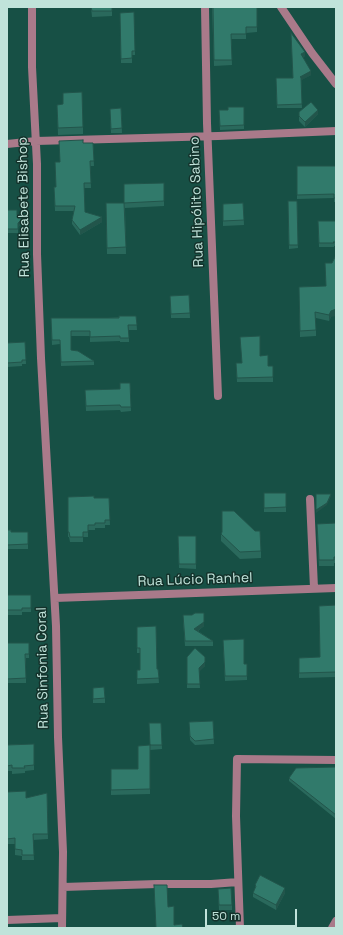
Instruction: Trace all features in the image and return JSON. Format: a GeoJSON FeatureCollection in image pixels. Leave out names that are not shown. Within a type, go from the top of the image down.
{"type":"FeatureCollection","features":[{"type":"Feature","properties":{"kind":"street","name":"Rua Elisabete Bishop"},"geometry":{"type":"LineString","coordinates":[[32,7],[32,67],[36,141],[39,303],[44,407]]}},
{"type":"Feature","properties":{"kind":"street","name":"Rua Hipólito Sabino"},"geometry":{"type":"LineString","coordinates":[[204,7],[218,396]]}},
{"type":"Feature","properties":{"kind":"street"},"geometry":{"type":"LineString","coordinates":[[281,7],[312,53],[336,84]]}},
{"type":"Feature","properties":{"kind":"street"},"geometry":{"type":"LineString","coordinates":[[7,144],[36,141],[336,131]]}},
{"type":"Feature","properties":{"kind":"street","name":"Rua Sinfonia Coral"},"geometry":{"type":"LineString","coordinates":[[44,407],[55,598],[63,887],[62,928]]}},
{"type":"Feature","properties":{"kind":"street"},"geometry":{"type":"LineString","coordinates":[[310,499],[314,588]]}},
{"type":"Feature","properties":{"kind":"street","name":"Rua Lúcio Ranhel"},"geometry":{"type":"LineString","coordinates":[[55,598],[336,588]]}},
{"type":"Feature","properties":{"kind":"street"},"geometry":{"type":"LineString","coordinates":[[240,928],[236,803],[237,759],[336,760]]}},
{"type":"Feature","properties":{"kind":"street"},"geometry":{"type":"LineString","coordinates":[[63,887],[211,884],[238,882]]}},
{"type":"Feature","properties":{"kind":"street"},"geometry":{"type":"LineString","coordinates":[[7,920],[62,918]]}},
{"type":"Feature","properties":{"kind":"street"},"geometry":{"type":"LineString","coordinates":[[332,928],[336,921]]}},
{"type":"Feature","properties":{"kind":"building"},"geometry":{"type":"Polygon","coordinates":[[[91,7],[112,7],[112,11],[92,11],[91,7]]]}},
{"type":"Feature","properties":{"kind":"building"},"geometry":{"type":"Polygon","coordinates":[[[213,7],[257,7],[257,27],[246,27],[246,34],[231,34],[232,60],[214,60],[213,7]]]}},
{"type":"Feature","properties":{"kind":"building"},"geometry":{"type":"Polygon","coordinates":[[[134,12],[135,51],[132,51],[132,58],[121,59],[120,13],[134,12]]]}},
{"type":"Feature","properties":{"kind":"building"},"geometry":{"type":"Polygon","coordinates":[[[291,33],[305,52],[301,54],[311,71],[300,77],[302,104],[277,105],[276,78],[293,78],[291,33]]]}},
{"type":"Feature","properties":{"kind":"building"},"geometry":{"type":"Polygon","coordinates":[[[82,92],[83,127],[58,128],[57,105],[63,104],[63,93],[82,92]]]}},
{"type":"Feature","properties":{"kind":"building"},"geometry":{"type":"Polygon","coordinates":[[[311,102],[318,110],[305,122],[299,116],[299,112],[311,102]]]}},
{"type":"Feature","properties":{"kind":"building"},"geometry":{"type":"Polygon","coordinates":[[[228,107],[244,107],[244,125],[220,126],[219,110],[228,110],[228,107]]]}},
{"type":"Feature","properties":{"kind":"building"},"geometry":{"type":"Polygon","coordinates":[[[121,108],[122,128],[111,129],[110,109],[121,108]]]}},
{"type":"Feature","properties":{"kind":"building"},"geometry":{"type":"Polygon","coordinates":[[[83,140],[83,143],[93,143],[94,161],[90,161],[91,183],[84,183],[85,212],[102,217],[80,230],[72,220],[75,206],[55,206],[54,187],[56,187],[55,162],[60,162],[59,141],[83,140]]]}},
{"type":"Feature","properties":{"kind":"building"},"geometry":{"type":"Polygon","coordinates":[[[297,166],[336,166],[336,198],[334,198],[334,194],[297,195],[297,166]]]}},
{"type":"Feature","properties":{"kind":"building"},"geometry":{"type":"Polygon","coordinates":[[[164,183],[164,201],[124,203],[124,184],[164,183]]]}},
{"type":"Feature","properties":{"kind":"building"},"geometry":{"type":"Polygon","coordinates":[[[288,201],[297,201],[298,245],[289,245],[288,201]]]}},
{"type":"Feature","properties":{"kind":"building"},"geometry":{"type":"Polygon","coordinates":[[[106,203],[124,203],[126,247],[107,248],[106,203]]]}},
{"type":"Feature","properties":{"kind":"building"},"geometry":{"type":"Polygon","coordinates":[[[243,203],[244,220],[223,221],[223,204],[243,203]]]}},
{"type":"Feature","properties":{"kind":"building"},"geometry":{"type":"Polygon","coordinates":[[[7,210],[17,210],[17,215],[22,219],[18,223],[18,229],[7,229],[7,210]]]}},
{"type":"Feature","properties":{"kind":"building"},"geometry":{"type":"Polygon","coordinates":[[[318,221],[336,221],[336,242],[319,243],[318,221]]]}},
{"type":"Feature","properties":{"kind":"building"},"geometry":{"type":"Polygon","coordinates":[[[336,255],[336,309],[331,311],[329,315],[315,312],[316,330],[300,331],[299,287],[326,286],[325,263],[332,263],[336,255]]]}},
{"type":"Feature","properties":{"kind":"building"},"geometry":{"type":"Polygon","coordinates":[[[189,295],[190,313],[171,314],[170,296],[189,295]]]}},
{"type":"Feature","properties":{"kind":"building"},"geometry":{"type":"Polygon","coordinates":[[[119,316],[136,316],[137,325],[128,325],[129,338],[120,338],[120,336],[90,337],[90,331],[71,331],[71,350],[78,351],[94,361],[61,362],[60,340],[52,340],[51,318],[119,318],[119,316]]]}},
{"type":"Feature","properties":{"kind":"building"},"geometry":{"type":"Polygon","coordinates":[[[260,336],[260,356],[268,355],[268,366],[273,366],[273,377],[237,378],[236,363],[242,363],[240,337],[260,336]]]}},
{"type":"Feature","properties":{"kind":"building"},"geometry":{"type":"Polygon","coordinates":[[[25,342],[26,360],[22,360],[22,362],[7,363],[7,343],[25,342]]]}},
{"type":"Feature","properties":{"kind":"building"},"geometry":{"type":"Polygon","coordinates":[[[120,383],[130,383],[131,407],[121,407],[120,405],[86,406],[85,390],[120,389],[120,383]]]}},
{"type":"Feature","properties":{"kind":"building"},"geometry":{"type":"Polygon","coordinates":[[[264,493],[286,493],[286,507],[264,508],[264,493]]]}},
{"type":"Feature","properties":{"kind":"building"},"geometry":{"type":"Polygon","coordinates":[[[316,494],[331,494],[327,503],[316,510],[316,494]]]}},
{"type":"Feature","properties":{"kind":"building"},"geometry":{"type":"Polygon","coordinates":[[[94,496],[94,498],[109,498],[110,520],[105,520],[105,523],[88,525],[88,532],[83,532],[83,537],[70,537],[68,532],[68,497],[94,496]]]}},
{"type":"Feature","properties":{"kind":"building"},"geometry":{"type":"Polygon","coordinates":[[[222,511],[234,511],[255,531],[260,531],[261,551],[240,552],[221,534],[222,511]]]}},
{"type":"Feature","properties":{"kind":"building"},"geometry":{"type":"Polygon","coordinates":[[[336,523],[336,557],[334,557],[334,560],[319,560],[317,524],[336,523]]]}},
{"type":"Feature","properties":{"kind":"building"},"geometry":{"type":"Polygon","coordinates":[[[7,530],[11,530],[11,532],[28,532],[28,544],[7,545],[7,530]]]}},
{"type":"Feature","properties":{"kind":"building"},"geometry":{"type":"Polygon","coordinates":[[[178,536],[196,536],[196,564],[179,564],[178,536]]]}},
{"type":"Feature","properties":{"kind":"building"},"geometry":{"type":"Polygon","coordinates":[[[7,595],[31,595],[31,608],[22,608],[22,610],[7,610],[7,595]]]}},
{"type":"Feature","properties":{"kind":"building"},"geometry":{"type":"Polygon","coordinates":[[[336,605],[336,672],[299,673],[299,658],[320,657],[319,606],[336,605]]]}},
{"type":"Feature","properties":{"kind":"building"},"geometry":{"type":"Polygon","coordinates":[[[195,613],[204,613],[204,622],[194,629],[213,641],[185,641],[183,615],[192,615],[195,613]]]}},
{"type":"Feature","properties":{"kind":"building"},"geometry":{"type":"Polygon","coordinates":[[[156,626],[157,669],[159,678],[137,679],[137,670],[140,670],[140,648],[137,648],[137,627],[156,626]]]}},
{"type":"Feature","properties":{"kind":"building"},"geometry":{"type":"Polygon","coordinates":[[[244,639],[244,664],[247,664],[247,676],[225,676],[223,640],[244,639]]]}},
{"type":"Feature","properties":{"kind":"building"},"geometry":{"type":"Polygon","coordinates":[[[7,643],[29,643],[29,654],[25,654],[26,678],[7,679],[7,643]]]}},
{"type":"Feature","properties":{"kind":"building"},"geometry":{"type":"Polygon","coordinates":[[[195,648],[205,657],[205,662],[199,668],[200,684],[187,684],[187,657],[195,648]]]}},
{"type":"Feature","properties":{"kind":"building"},"geometry":{"type":"Polygon","coordinates":[[[104,687],[105,698],[93,699],[93,688],[104,687]]]}},
{"type":"Feature","properties":{"kind":"building"},"geometry":{"type":"Polygon","coordinates":[[[213,721],[214,739],[195,741],[190,736],[189,722],[213,721]]]}},
{"type":"Feature","properties":{"kind":"building"},"geometry":{"type":"Polygon","coordinates":[[[149,723],[161,723],[162,745],[150,745],[149,723]]]}},
{"type":"Feature","properties":{"kind":"building"},"geometry":{"type":"Polygon","coordinates":[[[34,744],[34,765],[24,766],[25,768],[12,768],[12,765],[7,766],[7,745],[34,744]]]}},
{"type":"Feature","properties":{"kind":"building"},"geometry":{"type":"Polygon","coordinates":[[[150,745],[150,789],[111,790],[111,769],[138,769],[138,746],[150,745]]]}},
{"type":"Feature","properties":{"kind":"building"},"geometry":{"type":"Polygon","coordinates":[[[336,767],[336,815],[289,778],[296,768],[336,767]]]}},
{"type":"Feature","properties":{"kind":"building"},"geometry":{"type":"Polygon","coordinates":[[[26,791],[26,798],[47,793],[48,834],[33,834],[34,855],[22,855],[22,850],[15,849],[15,838],[7,839],[7,792],[26,791]]]}},
{"type":"Feature","properties":{"kind":"building"},"geometry":{"type":"Polygon","coordinates":[[[260,875],[285,888],[276,905],[253,893],[260,875]]]}},
{"type":"Feature","properties":{"kind":"building"},"geometry":{"type":"Polygon","coordinates":[[[154,885],[167,885],[168,907],[174,906],[174,925],[182,924],[183,928],[156,928],[154,885]]]}},
{"type":"Feature","properties":{"kind":"building"},"geometry":{"type":"Polygon","coordinates":[[[231,888],[232,905],[219,905],[218,889],[231,888]]]}}]}
